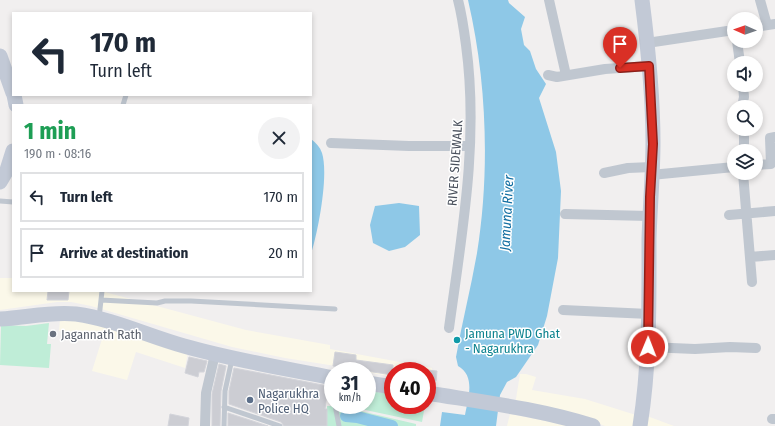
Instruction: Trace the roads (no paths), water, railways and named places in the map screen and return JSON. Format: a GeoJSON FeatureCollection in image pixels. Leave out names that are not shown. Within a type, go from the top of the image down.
{"type":"FeatureCollection","features":[{"type":"Feature","properties":{"kind":"main road"},"geometry":{"type":"LineString","coordinates":[[640,426],[644,401],[648,347],[651,171],[653,144],[649,66],[642,0]]}},
{"type":"Feature","properties":{"kind":"main road"},"geometry":{"type":"LineString","coordinates":[[0,56],[12,91]]}},
{"type":"Feature","properties":{"kind":"main road"},"geometry":{"type":"LineString","coordinates":[[0,182],[7,170],[12,154]]}},
{"type":"Feature","properties":{"kind":"main road"},"geometry":{"type":"LineString","coordinates":[[0,319],[14,319],[54,313],[75,314],[99,319],[153,337],[215,354],[324,376]]}},
{"type":"Feature","properties":{"kind":"main road"},"geometry":{"type":"LineString","coordinates":[[436,394],[520,409],[573,420],[593,426]]}},
{"type":"Feature","properties":{"kind":"street","name":"RIVER SIDEWALK"},"geometry":{"type":"LineString","coordinates":[[449,328],[464,214],[472,111],[462,12],[458,0]]}},
{"type":"Feature","properties":{"kind":"street"},"geometry":{"type":"LineString","coordinates":[[549,0],[566,75]]}},
{"type":"Feature","properties":{"kind":"street"},"geometry":{"type":"LineString","coordinates":[[760,0],[771,25]]}},
{"type":"Feature","properties":{"kind":"street"},"geometry":{"type":"LineString","coordinates":[[647,43],[727,31]]}},
{"type":"Feature","properties":{"kind":"street"},"geometry":{"type":"LineString","coordinates":[[548,75],[557,77],[605,69],[649,66]]}},
{"type":"Feature","properties":{"kind":"street"},"geometry":{"type":"LineString","coordinates":[[763,165],[772,164],[770,138],[775,137]]}},
{"type":"Feature","properties":{"kind":"street"},"geometry":{"type":"LineString","coordinates":[[331,143],[372,143],[409,146],[470,146]]}},
{"type":"Feature","properties":{"kind":"street"},"geometry":{"type":"LineString","coordinates":[[604,173],[628,168],[651,171],[727,167]]}},
{"type":"Feature","properties":{"kind":"street"},"geometry":{"type":"LineString","coordinates":[[744,180],[752,282]]}},
{"type":"Feature","properties":{"kind":"street"},"geometry":{"type":"LineString","coordinates":[[729,215],[775,211]]}},
{"type":"Feature","properties":{"kind":"street"},"geometry":{"type":"LineString","coordinates":[[566,214],[650,216]]}},
{"type":"Feature","properties":{"kind":"street"},"geometry":{"type":"LineString","coordinates":[[750,257],[775,255]]}},
{"type":"Feature","properties":{"kind":"street"},"geometry":{"type":"LineString","coordinates":[[563,310],[649,314]]}},
{"type":"Feature","properties":{"kind":"street"},"geometry":{"type":"LineString","coordinates":[[648,347],[694,349],[730,347],[756,348]]}},
{"type":"Feature","properties":{"kind":"street"},"geometry":{"type":"LineString","coordinates":[[206,426],[206,393],[215,354]]}},
{"type":"Feature","properties":{"kind":"lane"},"geometry":{"type":"LineString","coordinates":[[0,201],[12,202]]}},
{"type":"Feature","properties":{"kind":"lane"},"geometry":{"type":"LineString","coordinates":[[99,319],[102,292]]}},
{"type":"Feature","properties":{"kind":"lane"},"geometry":{"type":"LineString","coordinates":[[101,300],[157,303],[165,301],[191,301],[336,309]]}},
{"type":"Feature","properties":{"kind":"lane"},"geometry":{"type":"LineString","coordinates":[[224,426],[225,390],[232,358]]}},
{"type":"Feature","properties":{"kind":"lane"},"geometry":{"type":"LineString","coordinates":[[224,407],[263,423],[280,426]]}},
{"type":"Feature","properties":{"kind":"lane"},"geometry":{"type":"LineString","coordinates":[[337,414],[339,426]]}},
{"type":"Feature","properties":{"kind":"water","name":"Jamuna River"},"geometry":{"type":"Polygon","coordinates":[[[468,0],[508,0],[509,3],[525,17],[521,29],[524,45],[530,51],[536,69],[546,84],[539,98],[556,152],[561,191],[558,258],[547,316],[538,345],[516,377],[507,382],[500,395],[496,426],[440,426],[442,412],[465,415],[468,402],[469,382],[464,370],[458,366],[456,357],[477,253],[484,191],[485,159],[483,94],[468,0]]]}},
{"type":"Feature","properties":{"kind":"water"},"geometry":{"type":"Polygon","coordinates":[[[312,140],[318,145],[322,153],[324,163],[322,204],[312,250],[312,140]]]}},
{"type":"Feature","properties":{"kind":"water"},"geometry":{"type":"Polygon","coordinates":[[[399,203],[419,206],[420,235],[405,247],[389,251],[373,243],[370,225],[375,206],[399,203]]]}},
{"type":"Feature","properties":{"kind":"waterway"},"geometry":{"type":"LineString","coordinates":[[346,416],[357,417],[392,426]]}},
{"type":"Feature","properties":{"kind":"place","name":"Jagannath Rath"},"geometry":{"type":"Point","coordinates":[53,334]}},
{"type":"Feature","properties":{"kind":"place","name":"Jamuna PWD Ghat - Nagarukhra"},"geometry":{"type":"Point","coordinates":[457,340]}},
{"type":"Feature","properties":{"kind":"place","name":"Nagarukhra Police HQ"},"geometry":{"type":"Point","coordinates":[250,400]}}]}
